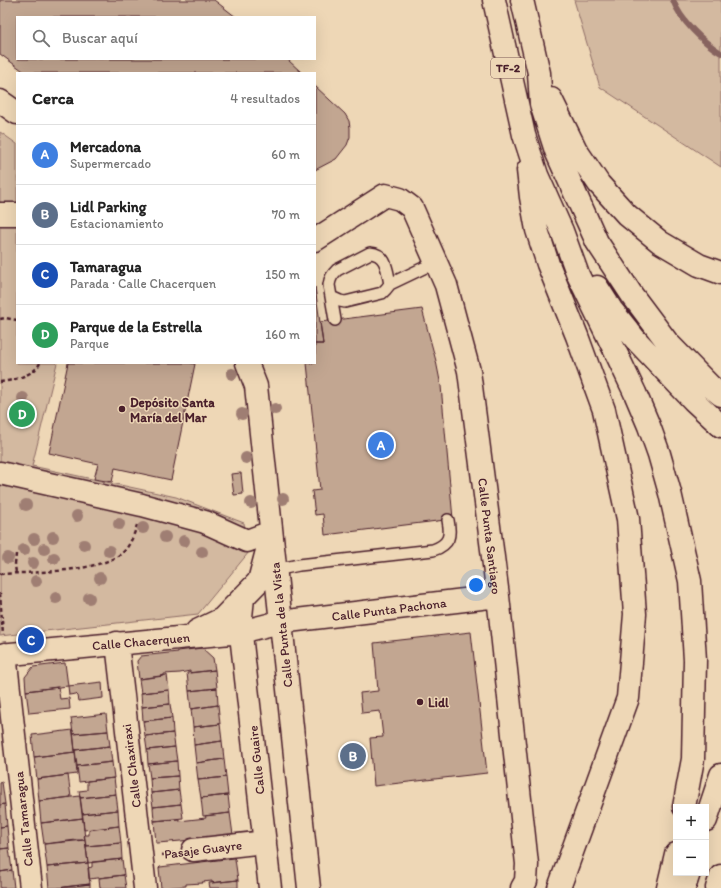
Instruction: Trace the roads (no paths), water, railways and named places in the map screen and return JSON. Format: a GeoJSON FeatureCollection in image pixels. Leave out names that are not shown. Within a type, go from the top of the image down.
{"type":"FeatureCollection","features":[{"type":"Feature","properties":{"kind":"main road","name":"TF-2"},"geometry":{"type":"LineString","coordinates":[[494,0],[524,135],[537,175],[562,231]]}},
{"type":"Feature","properties":{"kind":"main road","name":"TF-2"},"geometry":{"type":"LineString","coordinates":[[522,0],[539,73]]}},
{"type":"Feature","properties":{"kind":"main road"},"geometry":{"type":"LineString","coordinates":[[539,73],[576,150],[599,184],[626,215],[660,242],[699,265],[721,273]]}},
{"type":"Feature","properties":{"kind":"main road"},"geometry":{"type":"LineString","coordinates":[[539,73],[541,104],[556,151],[597,242],[632,295],[668,342],[710,386],[721,395]]}},
{"type":"Feature","properties":{"kind":"main road"},"geometry":{"type":"LineString","coordinates":[[0,101],[16,112]]}},
{"type":"Feature","properties":{"kind":"main road"},"geometry":{"type":"LineString","coordinates":[[524,135],[531,197],[537,230],[548,264],[577,336],[604,410],[628,519],[636,614],[628,698],[559,888]]}},
{"type":"Feature","properties":{"kind":"main road","name":"Calle Punta Santiago"},"geometry":{"type":"LineString","coordinates":[[316,239],[385,196],[400,199],[412,208],[446,285],[469,371],[498,596],[527,864],[526,881],[522,888]]}},
{"type":"Feature","properties":{"kind":"main road"},"geometry":{"type":"LineString","coordinates":[[0,214],[16,214]]}},
{"type":"Feature","properties":{"kind":"main road"},"geometry":{"type":"LineString","coordinates":[[562,231],[581,264],[611,309],[635,339],[693,400],[721,426]]}},
{"type":"Feature","properties":{"kind":"main road"},"geometry":{"type":"LineString","coordinates":[[562,231],[578,275],[635,393],[649,426],[670,493],[690,581],[695,660],[693,759],[685,804]]}},
{"type":"Feature","properties":{"kind":"main road","name":"Calle Punta de la Vista"},"geometry":{"type":"LineString","coordinates":[[246,364],[256,386],[309,888]]}},
{"type":"Feature","properties":{"kind":"main road"},"geometry":{"type":"LineString","coordinates":[[0,473],[142,505],[205,522],[248,541],[271,532]]}},
{"type":"Feature","properties":{"kind":"main road"},"geometry":{"type":"LineString","coordinates":[[184,637],[222,619],[259,581],[271,532]]}},
{"type":"Feature","properties":{"kind":"main road"},"geometry":{"type":"LineString","coordinates":[[243,598],[260,593],[278,598]]}},
{"type":"Feature","properties":{"kind":"main road","name":"Calle Punta Pachona"},"geometry":{"type":"LineString","coordinates":[[280,622],[498,596]]}},
{"type":"Feature","properties":{"kind":"main road","name":"Calle Guaire"},"geometry":{"type":"LineString","coordinates":[[243,598],[240,626],[270,888]]}},
{"type":"Feature","properties":{"kind":"main road","name":"Calle Chacerquen"},"geometry":{"type":"LineString","coordinates":[[2,655],[241,632],[280,622]]}},
{"type":"Feature","properties":{"kind":"main road","name":"Calle Chaxiraxi"},"geometry":{"type":"LineString","coordinates":[[117,643],[145,888]]}},
{"type":"Feature","properties":{"kind":"main road","name":"Calle Tamaragua"},"geometry":{"type":"LineString","coordinates":[[2,655],[31,888]]}},
{"type":"Feature","properties":{"kind":"main road"},"geometry":{"type":"LineString","coordinates":[[709,811],[721,775]]}},
{"type":"Feature","properties":{"kind":"main road","name":"Pasaje Guayre"},"geometry":{"type":"LineString","coordinates":[[193,850],[265,842]]}},
{"type":"Feature","properties":{"kind":"main road"},"geometry":{"type":"LineString","coordinates":[[668,888],[673,867]]}},
{"type":"Feature","properties":{"kind":"main road"},"geometry":{"type":"LineString","coordinates":[[684,888],[688,876]]}},
{"type":"Feature","properties":{"kind":"main road"},"geometry":{"type":"LineString","coordinates":[[717,888],[721,876]]}},
{"type":"Feature","properties":{"kind":"lane"},"geometry":{"type":"LineString","coordinates":[[335,320],[329,285],[332,274],[337,270],[370,253],[379,255],[385,262],[390,284]]}},
{"type":"Feature","properties":{"kind":"lane"},"geometry":{"type":"LineString","coordinates":[[331,297],[340,302],[346,302],[382,293],[390,284],[436,262]]}},
{"type":"Feature","properties":{"kind":"lane"},"geometry":{"type":"LineString","coordinates":[[275,570],[299,565],[440,548],[445,544],[450,532],[448,520]]}},
{"type":"Feature","properties":{"kind":"waterway"},"geometry":{"type":"LineString","coordinates":[[673,0],[676,8],[693,30],[721,53]]}},
{"type":"Feature","properties":{"kind":"place","name":"Depósito Santa María del Mar"},"geometry":{"type":"Point","coordinates":[122,409]}},
{"type":"Feature","properties":{"kind":"place","name":"Parque de la Estrella"},"geometry":{"type":"Point","coordinates":[22,414]}},
{"type":"Feature","properties":{"kind":"place","name":"Mercadona"},"geometry":{"type":"Point","coordinates":[381,445]}},
{"type":"Feature","properties":{"kind":"place","name":"Tamaragua"},"geometry":{"type":"Point","coordinates":[31,640]}},
{"type":"Feature","properties":{"kind":"place","name":"Lidl"},"geometry":{"type":"Point","coordinates":[420,702]}},
{"type":"Feature","properties":{"kind":"place","name":"Lidl Parking"},"geometry":{"type":"Point","coordinates":[353,756]}}]}
